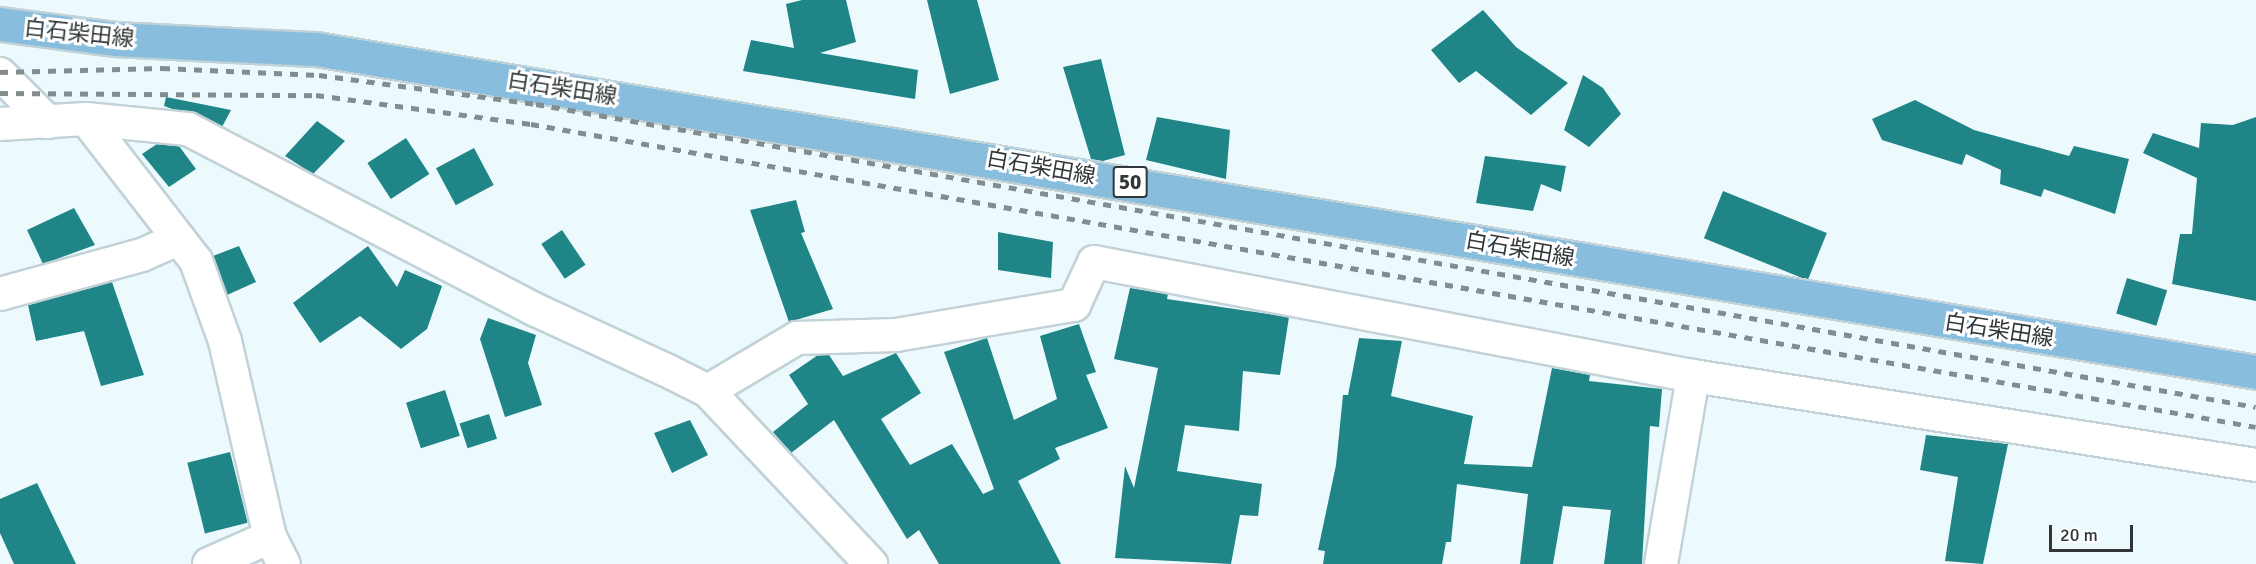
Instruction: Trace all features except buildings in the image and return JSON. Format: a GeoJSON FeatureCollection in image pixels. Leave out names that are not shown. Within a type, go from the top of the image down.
{"type":"FeatureCollection","features":[{"type":"Feature","properties":{"kind":"main road","name":"白石柴田線"},"geometry":{"type":"LineString","coordinates":[[0,24],[116,39],[316,49],[2256,372]]}},
{"type":"Feature","properties":{"kind":"street"},"geometry":{"type":"LineString","coordinates":[[0,74],[48,122]]}},
{"type":"Feature","properties":{"kind":"street"},"geometry":{"type":"LineString","coordinates":[[86,119],[196,261],[225,341],[277,550],[208,564]]}},
{"type":"Feature","properties":{"kind":"street"},"geometry":{"type":"LineString","coordinates":[[0,124],[86,119],[188,129],[536,310],[708,391],[871,564]]}},
{"type":"Feature","properties":{"kind":"street"},"geometry":{"type":"LineString","coordinates":[[0,294],[142,255],[178,238]]}},
{"type":"Feature","properties":{"kind":"street"},"geometry":{"type":"LineString","coordinates":[[708,391],[797,338],[896,335],[1074,305],[1094,262],[1693,376],[2256,465]]}},
{"type":"Feature","properties":{"kind":"street"},"geometry":{"type":"LineString","coordinates":[[1661,564],[1693,376]]}},
{"type":"Feature","properties":{"kind":"railway"},"geometry":{"type":"LineString","coordinates":[[0,72],[162,68],[319,75],[536,104],[2256,407]]}},
{"type":"Feature","properties":{"kind":"railway"},"geometry":{"type":"LineString","coordinates":[[0,93],[316,95],[531,124],[2256,427]]}}]}
